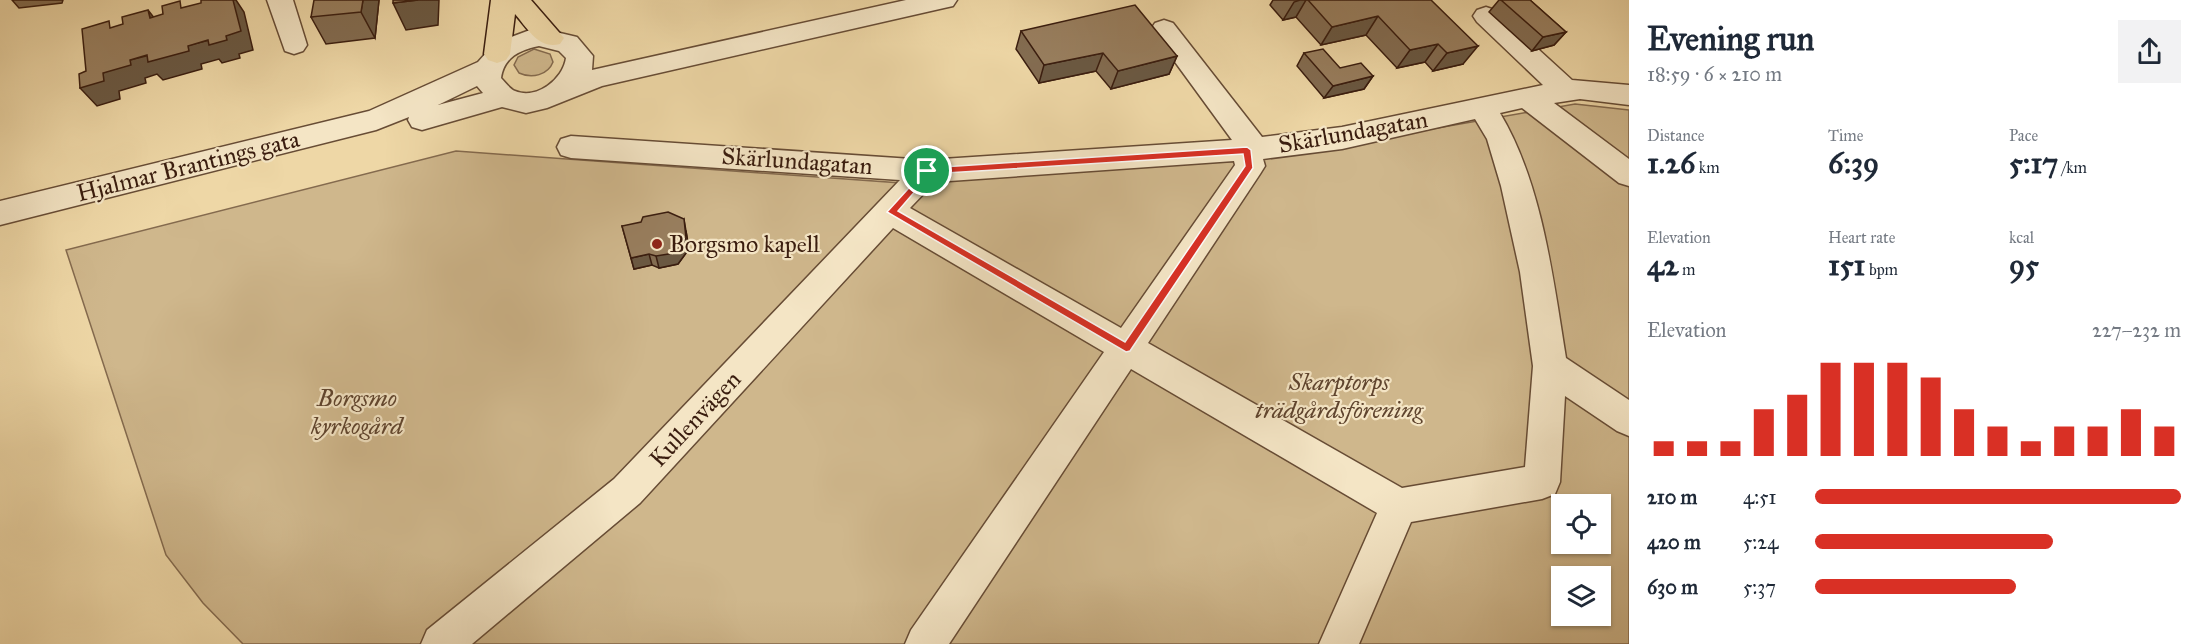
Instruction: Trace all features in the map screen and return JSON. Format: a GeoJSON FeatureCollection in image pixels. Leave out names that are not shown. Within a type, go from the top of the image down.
{"type":"FeatureCollection","features":[{"type":"Feature","properties":{"kind":"main road"},"geometry":{"type":"LineString","coordinates":[[493,61],[504,0]]}},
{"type":"Feature","properties":{"kind":"main road"},"geometry":{"type":"LineString","coordinates":[[517,0],[550,38]]}},
{"type":"Feature","properties":{"kind":"street"},"geometry":{"type":"LineString","coordinates":[[280,0],[294,45]]}},
{"type":"Feature","properties":{"kind":"street","name":"Hjalmar Brantings gata"},"geometry":{"type":"LineString","coordinates":[[376,120],[409,124],[503,97],[535,102],[596,78],[944,0]]}},
{"type":"Feature","properties":{"kind":"street"},"geometry":{"type":"LineString","coordinates":[[1486,16],[1566,91]]}},
{"type":"Feature","properties":{"kind":"street"},"geometry":{"type":"LineString","coordinates":[[925,644],[1250,166],[1251,150],[1164,29]]}},
{"type":"Feature","properties":{"kind":"street","name":"Hjalmar Brantings gata"},"geometry":{"type":"LineString","coordinates":[[0,213],[376,120],[436,95],[528,39],[561,40],[576,50],[696,55]]}},
{"type":"Feature","properties":{"kind":"street"},"geometry":{"type":"LineString","coordinates":[[567,89],[580,69],[580,59],[576,50]]}},
{"type":"Feature","properties":{"kind":"street"},"geometry":{"type":"LineString","coordinates":[[493,61],[487,80],[493,90],[503,97]]}},
{"type":"Feature","properties":{"kind":"street","name":"Skärlundagatan"},"geometry":{"type":"LineString","coordinates":[[571,147],[927,171],[1251,150],[1342,138],[1527,97],[1566,91],[1580,89],[1629,95]]}},
{"type":"Feature","properties":{"kind":"street"},"geometry":{"type":"LineString","coordinates":[[1527,97],[1629,175]]}},
{"type":"Feature","properties":{"kind":"street"},"geometry":{"type":"LineString","coordinates":[[891,212],[1399,506],[1542,482],[1550,366],[1536,272],[1516,186],[1501,140],[1482,107]]}},
{"type":"Feature","properties":{"kind":"street","name":"Kullenvägen"},"geometry":{"type":"LineString","coordinates":[[441,644],[627,491],[927,171]]}},
{"type":"Feature","properties":{"kind":"street"},"geometry":{"type":"LineString","coordinates":[[1550,366],[1629,420]]}},
{"type":"Feature","properties":{"kind":"street"},"geometry":{"type":"LineString","coordinates":[[1338,644],[1399,506]]}},
{"type":"Feature","properties":{"kind":"green space"},"geometry":{"type":"Polygon","coordinates":[[[534,49],[550,54],[553,62],[551,66],[539,75],[529,76],[519,73],[514,65],[518,57],[534,49]]]}},
{"type":"Feature","properties":{"kind":"green space","name":"Skarptorps trädgårdsförening"},"geometry":{"type":"Polygon","coordinates":[[[1575,104],[1629,110],[1629,644],[446,644],[932,180],[1254,160],[1575,104]]]}},
{"type":"Feature","properties":{"kind":"green space","name":"Borgsmo kyrkogård"},"geometry":{"type":"Polygon","coordinates":[[[456,151],[901,183],[703,405],[499,591],[421,644],[243,644],[203,603],[166,555],[66,250],[456,151]]]}},
{"type":"Feature","properties":{"kind":"building"},"geometry":{"type":"Polygon","coordinates":[[[201,0],[233,0],[241,31],[226,36],[227,40],[209,45],[208,40],[188,46],[189,51],[148,62],[147,55],[130,60],[131,65],[103,73],[104,81],[80,88],[79,74],[86,71],[82,29],[109,21],[110,28],[123,24],[122,17],[148,10],[150,18],[163,14],[162,6],[180,1],[181,8],[201,3],[201,0]]]}},
{"type":"Feature","properties":{"kind":"building"},"geometry":{"type":"Polygon","coordinates":[[[314,0],[363,0],[361,12],[311,17],[314,0]]]}},
{"type":"Feature","properties":{"kind":"building"},"geometry":{"type":"Polygon","coordinates":[[[393,0],[418,0],[393,3],[393,0]]]}},
{"type":"Feature","properties":{"kind":"building"},"geometry":{"type":"Polygon","coordinates":[[[1308,0],[1431,0],[1478,46],[1447,53],[1438,44],[1410,50],[1378,16],[1332,27],[1308,0]]]}},
{"type":"Feature","properties":{"kind":"building"},"geometry":{"type":"Polygon","coordinates":[[[1501,0],[1530,0],[1566,32],[1543,37],[1501,0]]]}},
{"type":"Feature","properties":{"kind":"building"},"geometry":{"type":"Polygon","coordinates":[[[1135,5],[1177,56],[1118,71],[1103,53],[1044,65],[1021,31],[1135,5]]]}},
{"type":"Feature","properties":{"kind":"building"},"geometry":{"type":"Polygon","coordinates":[[[1323,49],[1340,68],[1361,63],[1373,76],[1333,86],[1304,53],[1323,49]]]}},
{"type":"Feature","properties":{"kind":"building","name":"Borgsmo kapell"},"geometry":{"type":"Polygon","coordinates":[[[668,212],[684,219],[686,238],[675,253],[656,256],[649,254],[631,258],[622,226],[641,222],[643,217],[668,212]]]}},
{"type":"Feature","properties":{"kind":"place","name":"Borgsmo kapell"},"geometry":{"type":"Point","coordinates":[657,244]}},
{"type":"Feature","properties":{"kind":"route"},"geometry":{"type":"LineString","coordinates":[[1247,150],[1250,166],[1126,348],[891,212],[927,171],[1247,150]]}}]}
